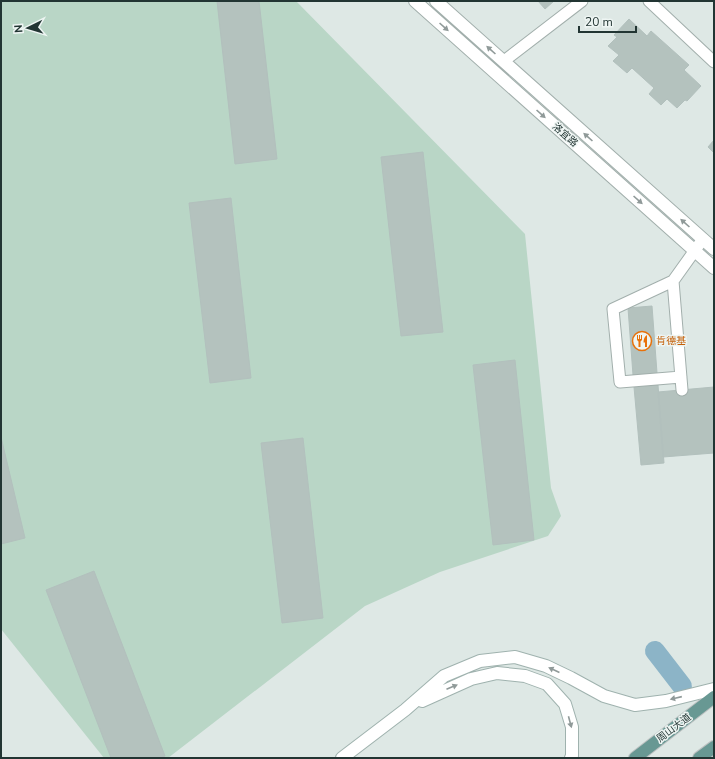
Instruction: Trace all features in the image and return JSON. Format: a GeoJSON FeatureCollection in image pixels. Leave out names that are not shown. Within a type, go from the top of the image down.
{"type":"FeatureCollection","features":[{"type":"Feature","properties":{"kind":"main road","name":"周山大道"},"geometry":{"type":"LineString","coordinates":[[634,758],[714,698]]}},
{"type":"Feature","properties":{"kind":"main road"},"geometry":{"type":"LineString","coordinates":[[699,758],[714,747]]}},
{"type":"Feature","properties":{"kind":"street","name":"洛宜路"},"geometry":{"type":"LineString","coordinates":[[415,1],[714,268]]}},
{"type":"Feature","properties":{"kind":"street","name":"洛宜路"},"geometry":{"type":"LineString","coordinates":[[436,1],[714,249]]}},
{"type":"Feature","properties":{"kind":"street"},"geometry":{"type":"LineString","coordinates":[[342,758],[404,710],[444,676],[480,661],[516,657],[546,666],[604,696],[636,705],[666,701],[714,689]]}},
{"type":"Feature","properties":{"kind":"street"},"geometry":{"type":"LineString","coordinates":[[404,710],[440,692],[471,679],[496,673],[525,676],[547,684],[565,704],[572,726],[571,758]]}},
{"type":"Feature","properties":{"kind":"lane"},"geometry":{"type":"LineString","coordinates":[[504,61],[582,1]]}},
{"type":"Feature","properties":{"kind":"lane"},"geometry":{"type":"LineString","coordinates":[[649,1],[714,62]]}},
{"type":"Feature","properties":{"kind":"lane"},"geometry":{"type":"LineString","coordinates":[[681,377],[620,382],[613,309],[673,281],[703,240]]}},
{"type":"Feature","properties":{"kind":"lane"},"geometry":{"type":"LineString","coordinates":[[673,281],[682,390]]}},
{"type":"Feature","properties":{"kind":"green space"},"geometry":{"type":"Polygon","coordinates":[[[1,1],[296,1],[525,234],[551,488],[561,516],[548,536],[440,572],[365,606],[168,758],[104,758],[1,629],[1,1]]]}},
{"type":"Feature","properties":{"kind":"building"},"geometry":{"type":"Polygon","coordinates":[[[217,1],[259,1],[277,159],[235,164],[217,1]]]}},
{"type":"Feature","properties":{"kind":"building"},"geometry":{"type":"Polygon","coordinates":[[[538,1],[554,1],[545,9],[538,1]]]}},
{"type":"Feature","properties":{"kind":"building"},"geometry":{"type":"Polygon","coordinates":[[[629,19],[647,36],[651,31],[689,65],[684,70],[701,86],[687,101],[685,100],[677,108],[667,99],[661,105],[649,94],[654,88],[632,68],[627,73],[613,61],[619,55],[608,46],[617,37],[614,35],[629,19]]]}},
{"type":"Feature","properties":{"kind":"building"},"geometry":{"type":"Polygon","coordinates":[[[714,140],[714,153],[708,147],[714,140]]]}},
{"type":"Feature","properties":{"kind":"building"},"geometry":{"type":"Polygon","coordinates":[[[423,152],[443,332],[401,336],[381,157],[423,152]]]}},
{"type":"Feature","properties":{"kind":"building"},"geometry":{"type":"Polygon","coordinates":[[[231,198],[251,378],[210,383],[189,203],[231,198]]]}},
{"type":"Feature","properties":{"kind":"building","name":"肯德基"},"geometry":{"type":"Polygon","coordinates":[[[652,306],[657,373],[633,375],[628,308],[652,306]]]}},
{"type":"Feature","properties":{"kind":"building"},"geometry":{"type":"Polygon","coordinates":[[[515,360],[534,540],[493,545],[473,365],[515,360]]]}},
{"type":"Feature","properties":{"kind":"building"},"geometry":{"type":"Polygon","coordinates":[[[658,385],[664,463],[641,465],[634,387],[658,385]]]}},
{"type":"Feature","properties":{"kind":"building"},"geometry":{"type":"Polygon","coordinates":[[[714,387],[714,453],[663,457],[658,392],[714,387]]]}},
{"type":"Feature","properties":{"kind":"building"},"geometry":{"type":"Polygon","coordinates":[[[1,437],[25,538],[1,544],[1,437]]]}},
{"type":"Feature","properties":{"kind":"building"},"geometry":{"type":"Polygon","coordinates":[[[303,438],[323,618],[282,623],[261,443],[303,438]]]}},
{"type":"Feature","properties":{"kind":"building"},"geometry":{"type":"Polygon","coordinates":[[[94,571],[165,756],[161,758],[111,758],[46,590],[94,571]]]}},
{"type":"Feature","properties":{"kind":"waterway"},"geometry":{"type":"LineString","coordinates":[[655,651],[682,686]]}},
{"type":"Feature","properties":{"kind":"place","name":"肯德基"},"geometry":{"type":"Point","coordinates":[642,341]}}]}
